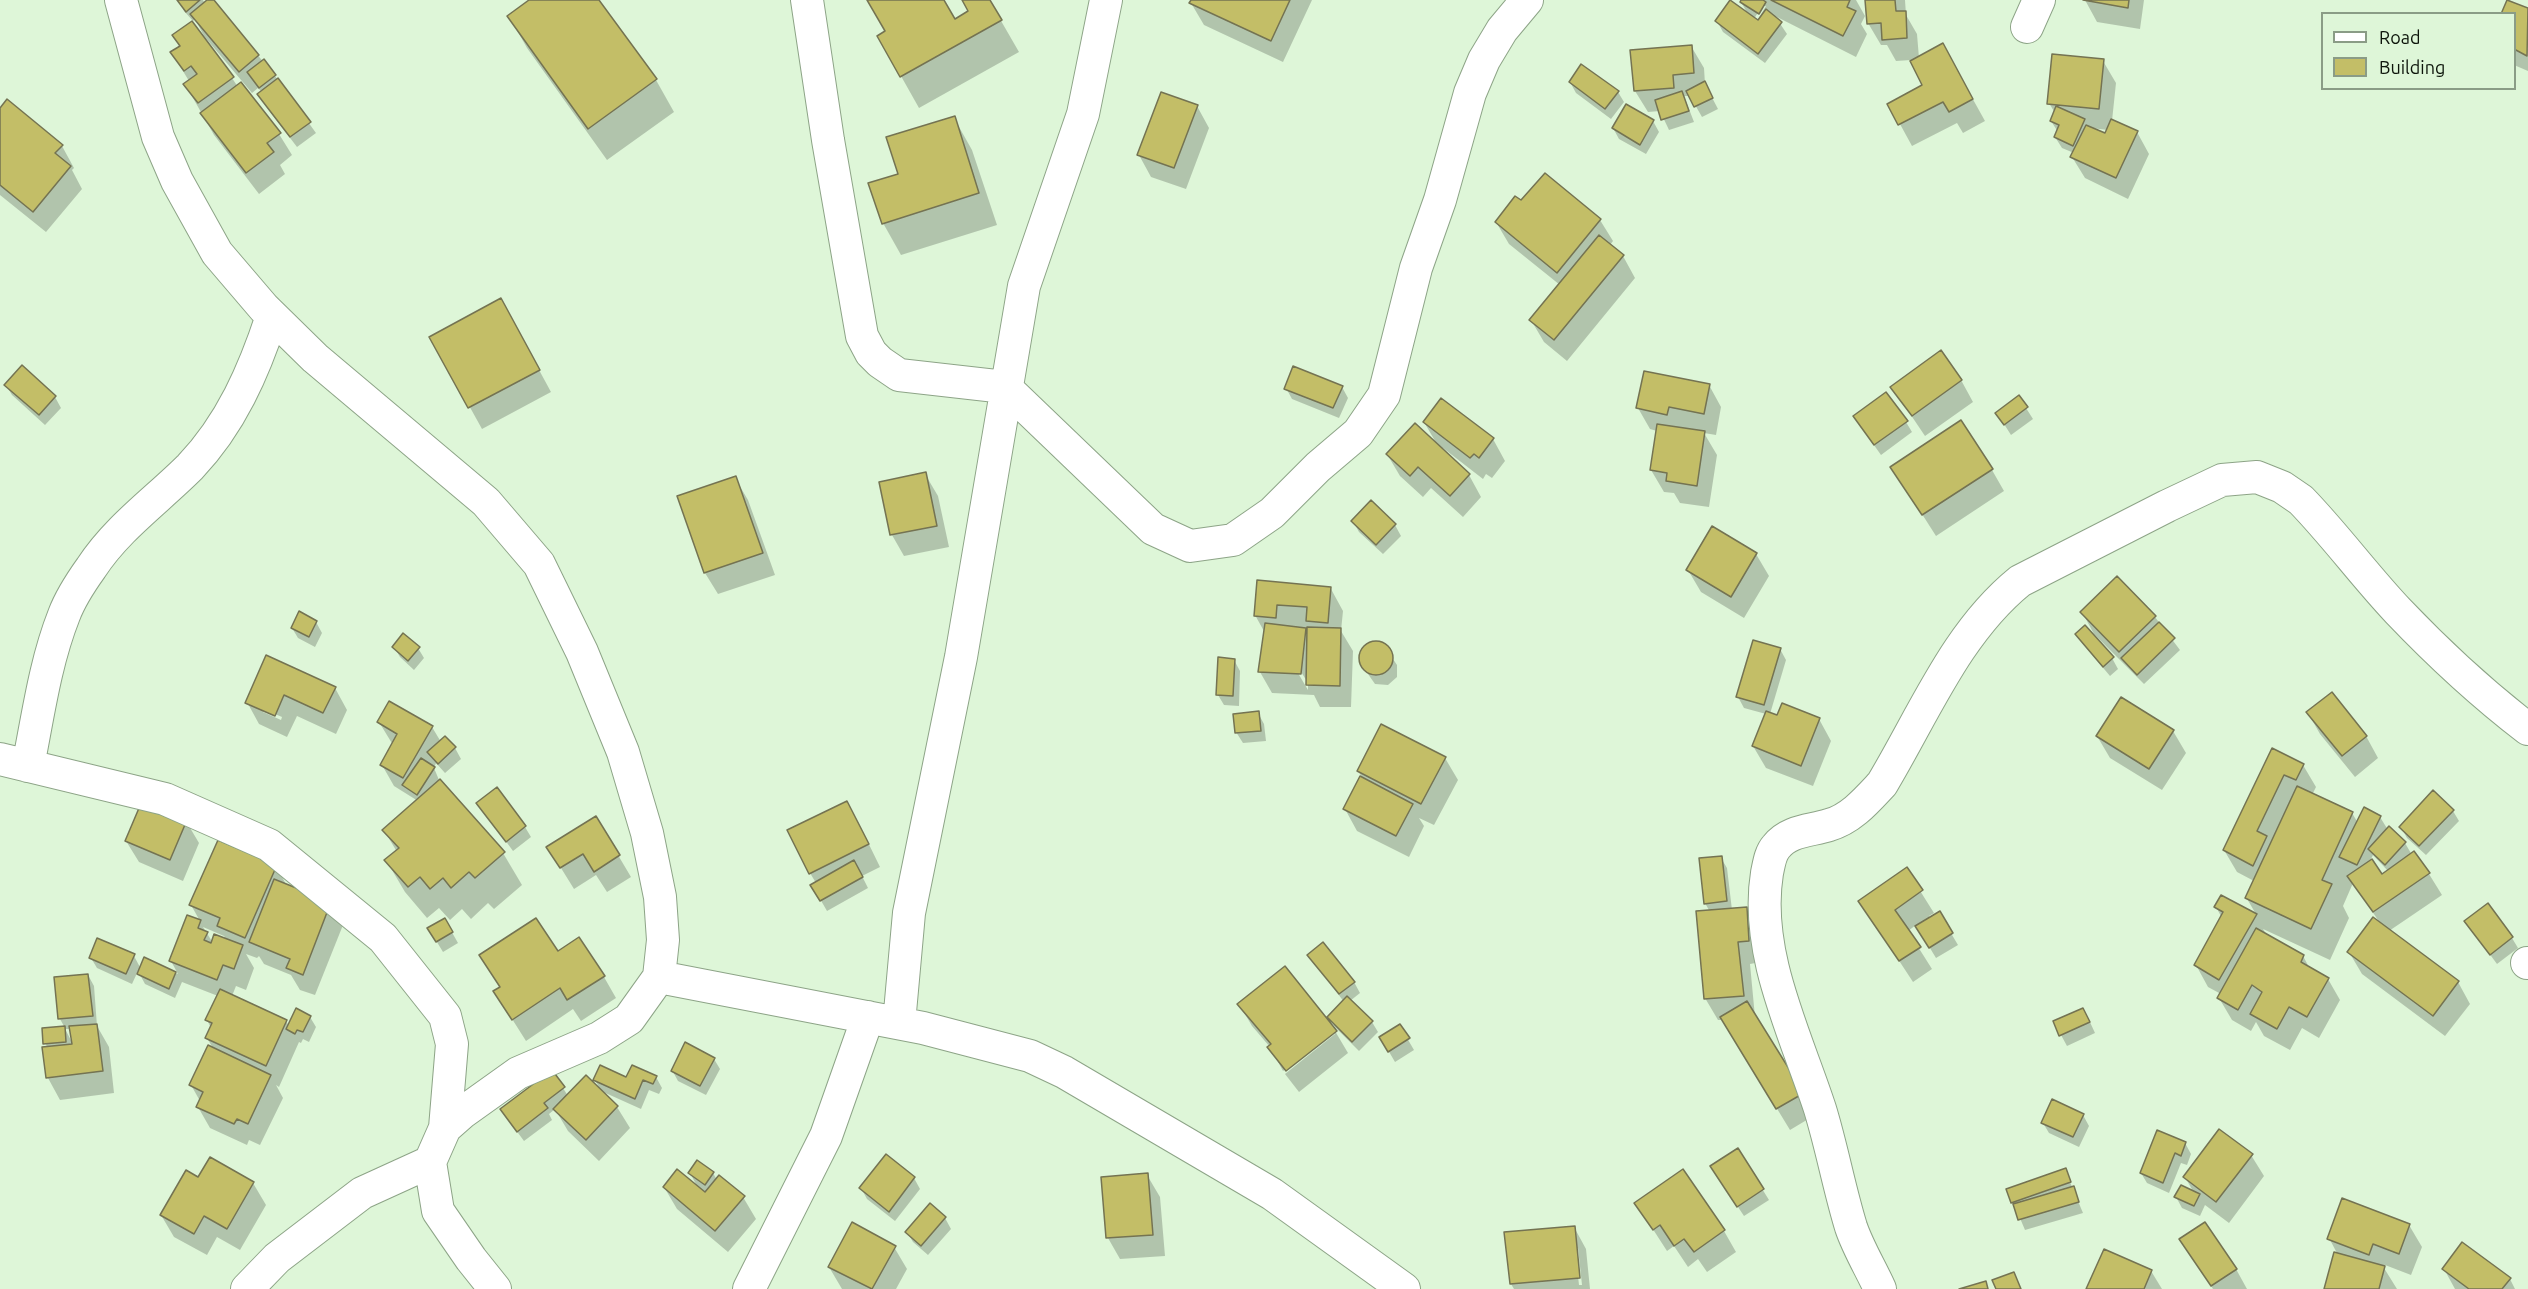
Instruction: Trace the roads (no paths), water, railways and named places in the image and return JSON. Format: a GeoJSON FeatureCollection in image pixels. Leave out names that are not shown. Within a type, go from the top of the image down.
{"type":"FeatureCollection","features":[{"type":"Feature","properties":{"kind":"street"},"geometry":{"type":"LineString","coordinates":[[121,0],[158,138],[177,181],[217,253],[272,316],[315,358],[486,502],[539,564],[582,652],[623,752],[647,832],[660,897],[663,940],[659,977],[629,1019],[599,1038],[518,1073],[445,1128]]}},
{"type":"Feature","properties":{"kind":"street"},"geometry":{"type":"LineString","coordinates":[[807,0],[828,140],[862,336],[876,358],[898,375],[1005,387],[1153,530],[1190,546],[1233,540],[1272,513],[1318,467],[1358,433],[1384,395],[1416,268],[1440,200],[1470,93],[1484,60],[1502,30],[1527,0]]}},
{"type":"Feature","properties":{"kind":"street"},"geometry":{"type":"LineString","coordinates":[[899,1023],[909,913],[961,657],[1005,387],[1024,286],[1083,114],[1106,0]]}},
{"type":"Feature","properties":{"kind":"street"},"geometry":{"type":"LineString","coordinates":[[272,316],[259,358],[244,391],[222,426],[191,466],[119,533],[92,566],[64,612],[14,762],[165,799],[269,845],[383,938],[445,1016],[452,1044],[445,1128],[430,1162],[438,1211],[495,1289]]}},
{"type":"Feature","properties":{"kind":"street"},"geometry":{"type":"LineString","coordinates":[[1880,1289],[1852,1229],[1821,1112],[1772,964],[1764,900],[1769,863],[1775,848],[1788,837],[1830,825],[1845,818],[1865,803],[1882,784],[1959,650],[1980,620],[2001,596],[2020,581],[2222,480],[2257,477],[2282,487],[2301,500],[2446,661],[2489,699],[2528,729]]}},
{"type":"Feature","properties":{"kind":"street"},"geometry":{"type":"LineString","coordinates":[[659,977],[899,1023],[1030,1056],[1064,1072],[1272,1194],[1404,1289]]}},
{"type":"Feature","properties":{"kind":"street"},"geometry":{"type":"LineString","coordinates":[[748,1289],[826,1136],[868,1017]]}},
{"type":"Feature","properties":{"kind":"street"},"geometry":{"type":"LineString","coordinates":[[247,1289],[277,1258],[362,1193],[430,1162]]}}]}
